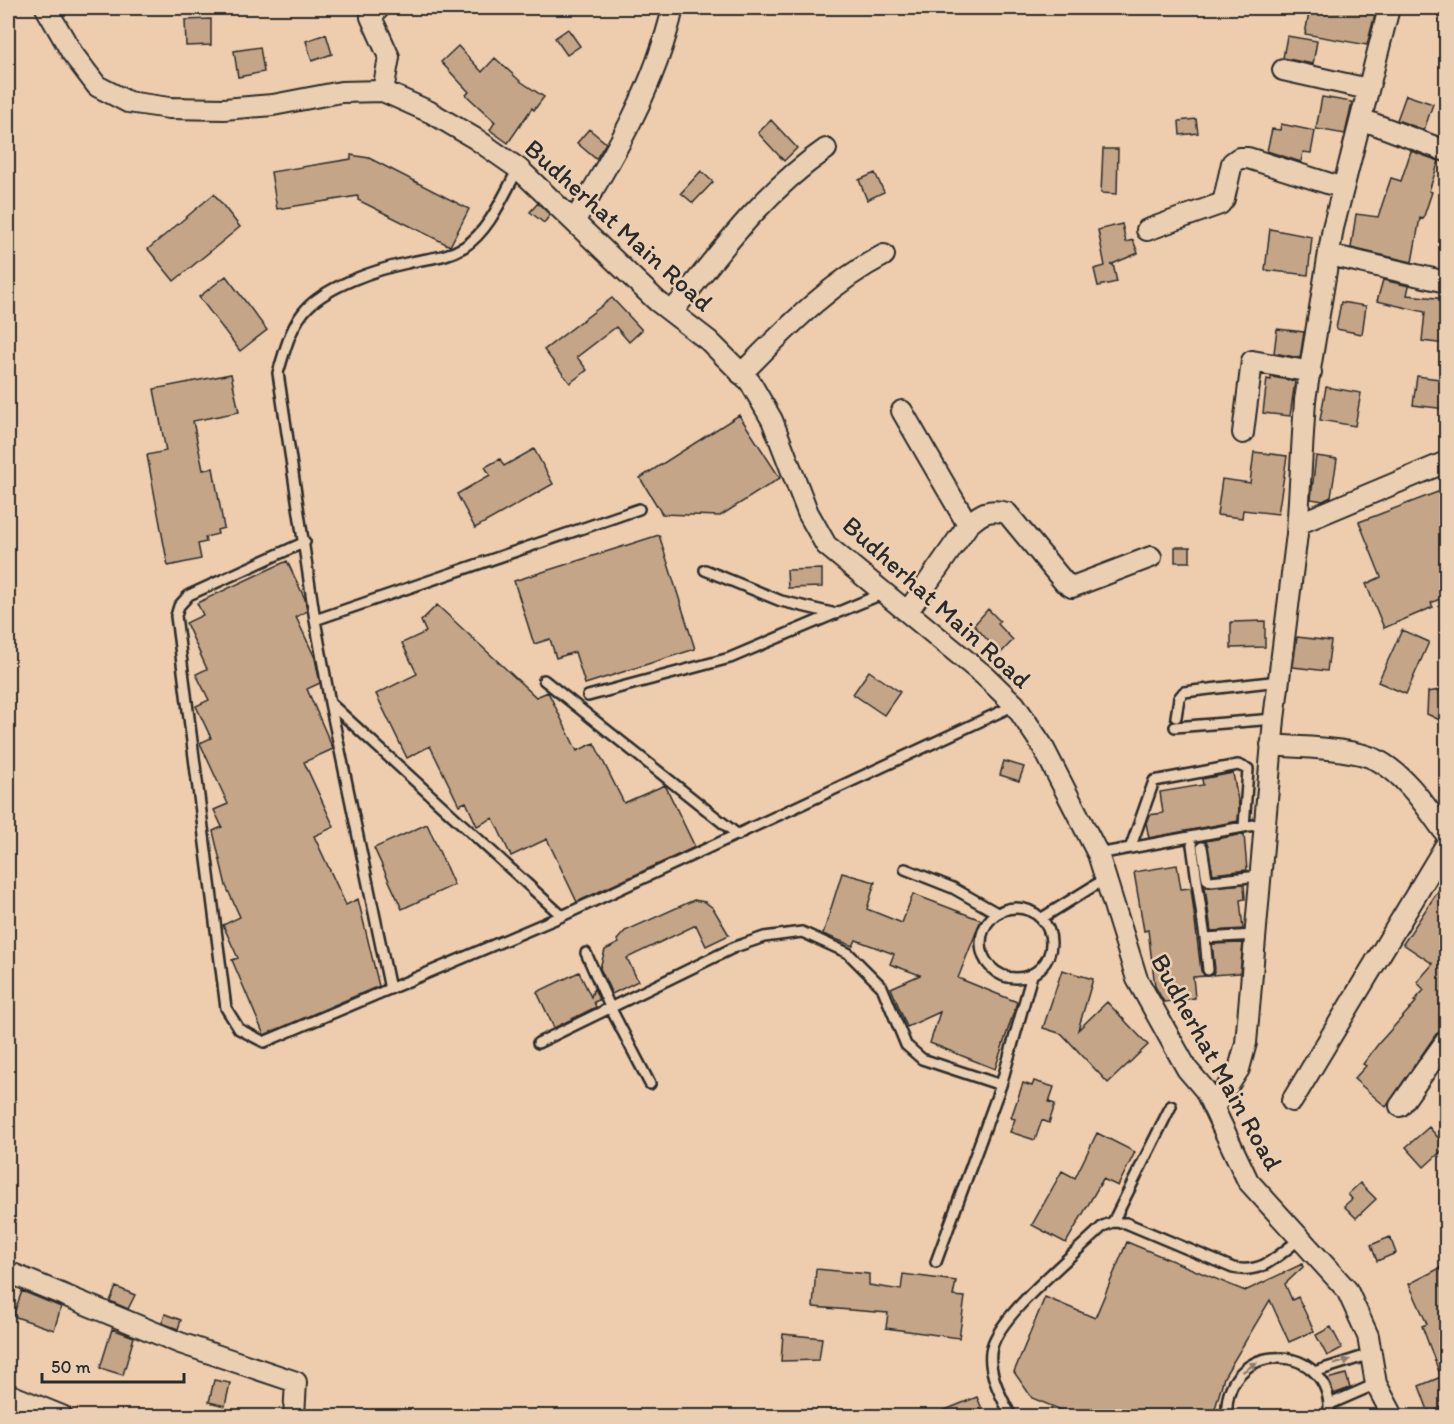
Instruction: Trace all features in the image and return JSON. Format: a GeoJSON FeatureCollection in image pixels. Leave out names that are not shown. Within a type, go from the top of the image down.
{"type":"FeatureCollection","features":[{"type":"Feature","properties":{"kind":"street","name":"Budherhat Main Road"},"geometry":{"type":"LineString","coordinates":[[46,8],[72,53],[97,86],[128,102],[169,108],[224,109],[273,105],[341,92],[383,91],[439,117],[519,169],[672,312],[709,341],[748,367],[750,382],[772,420],[784,456],[808,513],[826,545],[908,611],[1015,705],[1042,745],[1098,854],[1137,979],[1187,1069],[1205,1090],[1248,1181],[1347,1290],[1368,1336],[1376,1384],[1393,1416]]}},
{"type":"Feature","properties":{"kind":"street"},"geometry":{"type":"LineString","coordinates":[[379,8],[371,17],[389,57],[383,91]]}},
{"type":"Feature","properties":{"kind":"street"},"geometry":{"type":"LineString","coordinates":[[574,220],[621,144],[646,91],[664,48],[673,8]]}},
{"type":"Feature","properties":{"kind":"street"},"geometry":{"type":"LineString","coordinates":[[1214,1107],[1233,1077],[1246,1043],[1271,746],[1298,524],[1305,400],[1333,228],[1389,8]]}},
{"type":"Feature","properties":{"kind":"street"},"geometry":{"type":"LineString","coordinates":[[1283,70],[1368,89]]}},
{"type":"Feature","properties":{"kind":"street"},"geometry":{"type":"LineString","coordinates":[[1361,119],[1446,151]]}},
{"type":"Feature","properties":{"kind":"street"},"geometry":{"type":"LineString","coordinates":[[672,312],[749,215],[800,167],[826,149]]}},
{"type":"Feature","properties":{"kind":"street"},"geometry":{"type":"LineString","coordinates":[[1147,230],[1220,204],[1224,199],[1232,163],[1239,158],[1248,158],[1343,188]]}},
{"type":"Feature","properties":{"kind":"street"},"geometry":{"type":"LineString","coordinates":[[748,367],[835,287],[863,266],[884,255]]}},
{"type":"Feature","properties":{"kind":"street"},"geometry":{"type":"LineString","coordinates":[[1330,255],[1446,282]]}},
{"type":"Feature","properties":{"kind":"street"},"geometry":{"type":"LineString","coordinates":[[1243,433],[1252,361],[1311,372]]}},
{"type":"Feature","properties":{"kind":"street"},"geometry":{"type":"LineString","coordinates":[[902,411],[968,525]]}},
{"type":"Feature","properties":{"kind":"street"},"geometry":{"type":"LineString","coordinates":[[1298,524],[1446,462]]}},
{"type":"Feature","properties":{"kind":"street"},"geometry":{"type":"LineString","coordinates":[[908,611],[968,525],[980,514],[994,509],[1007,513],[1064,582],[1072,587],[1151,557]]}},
{"type":"Feature","properties":{"kind":"street"},"geometry":{"type":"LineString","coordinates":[[1271,746],[1348,753],[1375,759],[1399,776],[1446,834]]}},
{"type":"Feature","properties":{"kind":"street"},"geometry":{"type":"LineString","coordinates":[[1292,1101],[1446,845]]}},
{"type":"Feature","properties":{"kind":"street"},"geometry":{"type":"LineString","coordinates":[[1400,1106],[1446,1041]]}},
{"type":"Feature","properties":{"kind":"street"},"geometry":{"type":"LineString","coordinates":[[8,1272],[180,1343],[296,1382],[294,1416]]}},
{"type":"Feature","properties":{"kind":"street"},"geometry":{"type":"LineString","coordinates":[[8,1394],[62,1416]]}},
{"type":"Feature","properties":{"kind":"lane"},"geometry":{"type":"LineString","coordinates":[[390,989],[330,703],[315,620],[278,373],[289,336],[308,307],[338,286],[404,263],[450,255],[466,245],[483,231],[519,169]]}},
{"type":"Feature","properties":{"kind":"lane"},"geometry":{"type":"LineString","coordinates":[[315,620],[639,509]]}},
{"type":"Feature","properties":{"kind":"lane"},"geometry":{"type":"LineString","coordinates":[[305,542],[189,595],[179,606],[176,616],[226,1008],[239,1029],[264,1042],[562,916],[1015,705]]}},
{"type":"Feature","properties":{"kind":"lane"},"geometry":{"type":"LineString","coordinates":[[705,570],[782,601],[836,614]]}},
{"type":"Feature","properties":{"kind":"lane"},"geometry":{"type":"LineString","coordinates":[[588,696],[730,658],[884,593]]}},
{"type":"Feature","properties":{"kind":"lane"},"geometry":{"type":"LineString","coordinates":[[544,680],[738,835]]}},
{"type":"Feature","properties":{"kind":"lane"},"geometry":{"type":"LineString","coordinates":[[1176,717],[1179,698],[1184,692],[1280,681]]}},
{"type":"Feature","properties":{"kind":"lane"},"geometry":{"type":"LineString","coordinates":[[330,703],[562,916]]}},
{"type":"Feature","properties":{"kind":"lane"},"geometry":{"type":"LineString","coordinates":[[1175,727],[1274,719]]}},
{"type":"Feature","properties":{"kind":"lane"},"geometry":{"type":"LineString","coordinates":[[1131,846],[1154,781],[1238,765],[1248,769],[1245,827]]}},
{"type":"Feature","properties":{"kind":"lane"},"geometry":{"type":"LineString","coordinates":[[1098,854],[1131,846],[1265,824]]}},
{"type":"Feature","properties":{"kind":"lane"},"geometry":{"type":"LineString","coordinates":[[1208,970],[1197,846],[1207,879],[1210,881],[1260,876]]}},
{"type":"Feature","properties":{"kind":"lane"},"geometry":{"type":"LineString","coordinates":[[905,869],[953,888],[997,913]]}},
{"type":"Feature","properties":{"kind":"lane"},"geometry":{"type":"LineString","coordinates":[[1042,918],[1105,879]]}},
{"type":"Feature","properties":{"kind":"lane"},"geometry":{"type":"LineString","coordinates":[[936,1262],[1001,1085],[1032,975],[1047,960],[1051,949],[1051,938],[1042,918],[1020,908],[997,913],[982,932],[980,943],[988,965],[1008,978],[1032,975]]}},
{"type":"Feature","properties":{"kind":"lane"},"geometry":{"type":"LineString","coordinates":[[538,1043],[735,947],[764,937],[802,932],[848,953],[882,987],[906,1045],[922,1059],[1001,1085]]}},
{"type":"Feature","properties":{"kind":"lane"},"geometry":{"type":"LineString","coordinates":[[1205,938],[1255,935]]}},
{"type":"Feature","properties":{"kind":"lane"},"geometry":{"type":"LineString","coordinates":[[586,953],[610,1007],[650,1084]]}},
{"type":"Feature","properties":{"kind":"lane"},"geometry":{"type":"LineString","coordinates":[[1113,1222],[1171,1106]]}},
{"type":"Feature","properties":{"kind":"lane"},"geometry":{"type":"LineString","coordinates":[[1011,1416],[992,1372],[992,1348],[1001,1330],[1015,1311],[1103,1226],[1113,1222],[1126,1223],[1233,1268],[1247,1271],[1263,1267],[1300,1239]]}},
{"type":"Feature","properties":{"kind":"lane"},"geometry":{"type":"LineString","coordinates":[[1314,1372],[1371,1354]]}},
{"type":"Feature","properties":{"kind":"lane"},"geometry":{"type":"LineString","coordinates":[[1227,1416],[1226,1404],[1230,1387],[1240,1373],[1254,1363],[1270,1357],[1288,1358],[1304,1364],[1314,1372],[1326,1388],[1330,1404],[1329,1416]]}},
{"type":"Feature","properties":{"kind":"lane"},"geometry":{"type":"LineString","coordinates":[[1330,1404],[1376,1384]]}},
{"type":"Feature","properties":{"kind":"building"},"geometry":{"type":"Polygon","coordinates":[[[1310,8],[1339,8],[1375,14],[1367,45],[1305,34],[1310,8]]]}},
{"type":"Feature","properties":{"kind":"building"},"geometry":{"type":"Polygon","coordinates":[[[211,19],[211,45],[186,46],[185,20],[211,19]]]}},
{"type":"Feature","properties":{"kind":"building"},"geometry":{"type":"Polygon","coordinates":[[[568,29],[580,46],[567,55],[555,38],[568,29]]]}},
{"type":"Feature","properties":{"kind":"building"},"geometry":{"type":"Polygon","coordinates":[[[326,34],[332,54],[312,61],[306,41],[326,34]]]}},
{"type":"Feature","properties":{"kind":"building"},"geometry":{"type":"Polygon","coordinates":[[[1287,36],[1317,41],[1313,64],[1283,58],[1287,36]]]}},
{"type":"Feature","properties":{"kind":"building"},"geometry":{"type":"Polygon","coordinates":[[[458,46],[482,72],[495,58],[520,81],[544,97],[534,110],[532,108],[508,143],[490,130],[495,122],[466,95],[469,92],[441,62],[458,46]]]}},
{"type":"Feature","properties":{"kind":"building"},"geometry":{"type":"Polygon","coordinates":[[[260,47],[264,72],[238,77],[234,51],[260,47]]]}},
{"type":"Feature","properties":{"kind":"building"},"geometry":{"type":"Polygon","coordinates":[[[1406,95],[1433,104],[1424,130],[1397,120],[1406,95]]]}},
{"type":"Feature","properties":{"kind":"building"},"geometry":{"type":"Polygon","coordinates":[[[1322,97],[1352,102],[1345,134],[1316,129],[1322,97]]]}},
{"type":"Feature","properties":{"kind":"building"},"geometry":{"type":"Polygon","coordinates":[[[1196,119],[1198,133],[1180,135],[1179,121],[1196,119]]]}},
{"type":"Feature","properties":{"kind":"building"},"geometry":{"type":"Polygon","coordinates":[[[771,120],[797,148],[784,161],[758,133],[771,120]]]}},
{"type":"Feature","properties":{"kind":"building"},"geometry":{"type":"Polygon","coordinates":[[[1281,124],[1315,131],[1311,153],[1303,152],[1301,162],[1267,151],[1272,129],[1280,130],[1281,124]]]}},
{"type":"Feature","properties":{"kind":"building"},"geometry":{"type":"Polygon","coordinates":[[[589,129],[606,143],[596,159],[577,143],[589,129]]]}},
{"type":"Feature","properties":{"kind":"building"},"geometry":{"type":"Polygon","coordinates":[[[1103,149],[1118,149],[1117,194],[1101,193],[1103,149]]]}},
{"type":"Feature","properties":{"kind":"building"},"geometry":{"type":"Polygon","coordinates":[[[1411,151],[1439,161],[1423,219],[1420,218],[1412,262],[1351,248],[1356,214],[1378,217],[1391,178],[1401,181],[1411,151]]]}},
{"type":"Feature","properties":{"kind":"building"},"geometry":{"type":"Polygon","coordinates":[[[351,155],[369,158],[469,209],[450,246],[358,200],[358,196],[277,209],[271,172],[351,159],[351,155]]]}},
{"type":"Feature","properties":{"kind":"building"},"geometry":{"type":"Polygon","coordinates":[[[701,171],[713,182],[693,203],[681,193],[701,171]]]}},
{"type":"Feature","properties":{"kind":"building"},"geometry":{"type":"Polygon","coordinates":[[[875,173],[884,192],[867,200],[859,180],[875,173]]]}},
{"type":"Feature","properties":{"kind":"building"},"geometry":{"type":"Polygon","coordinates":[[[214,194],[240,227],[174,281],[148,249],[214,194]]]}},
{"type":"Feature","properties":{"kind":"building"},"geometry":{"type":"Polygon","coordinates":[[[538,203],[550,215],[544,223],[530,212],[538,203]]]}},
{"type":"Feature","properties":{"kind":"building"},"geometry":{"type":"Polygon","coordinates":[[[1122,224],[1126,242],[1133,240],[1138,253],[1110,265],[1113,264],[1117,282],[1098,286],[1094,269],[1105,266],[1098,230],[1122,224]]]}},
{"type":"Feature","properties":{"kind":"building"},"geometry":{"type":"Polygon","coordinates":[[[1270,229],[1312,237],[1308,275],[1265,270],[1270,229]]]}},
{"type":"Feature","properties":{"kind":"building"},"geometry":{"type":"Polygon","coordinates":[[[226,276],[267,330],[240,351],[199,297],[226,276]]]}},
{"type":"Feature","properties":{"kind":"building"},"geometry":{"type":"Polygon","coordinates":[[[1383,280],[1409,286],[1407,295],[1446,299],[1446,344],[1422,341],[1425,312],[1377,301],[1383,280]]]}},
{"type":"Feature","properties":{"kind":"building"},"geometry":{"type":"Polygon","coordinates":[[[612,298],[642,330],[629,342],[616,327],[577,357],[587,370],[570,383],[544,350],[612,298]]]}},
{"type":"Feature","properties":{"kind":"building"},"geometry":{"type":"Polygon","coordinates":[[[1341,302],[1366,306],[1362,334],[1336,329],[1341,302]]]}},
{"type":"Feature","properties":{"kind":"building"},"geometry":{"type":"Polygon","coordinates":[[[1277,329],[1304,332],[1300,358],[1274,353],[1277,329]]]}},
{"type":"Feature","properties":{"kind":"building"},"geometry":{"type":"Polygon","coordinates":[[[231,374],[239,412],[193,421],[203,470],[213,468],[224,528],[217,530],[218,534],[205,537],[206,542],[198,544],[201,559],[168,566],[147,455],[166,451],[154,389],[231,374]]]}},
{"type":"Feature","properties":{"kind":"building"},"geometry":{"type":"Polygon","coordinates":[[[1417,376],[1446,380],[1446,409],[1413,405],[1417,376]]]}},
{"type":"Feature","properties":{"kind":"building"},"geometry":{"type":"Polygon","coordinates":[[[1271,377],[1295,381],[1290,416],[1263,413],[1267,379],[1271,380],[1271,377]]]}},
{"type":"Feature","properties":{"kind":"building"},"geometry":{"type":"Polygon","coordinates":[[[1326,387],[1361,393],[1355,426],[1320,420],[1326,387]]]}},
{"type":"Feature","properties":{"kind":"building"},"geometry":{"type":"Polygon","coordinates":[[[739,415],[780,478],[720,516],[662,514],[640,478],[739,415]]]}},
{"type":"Feature","properties":{"kind":"building"},"geometry":{"type":"Polygon","coordinates":[[[534,449],[553,484],[475,528],[457,494],[490,475],[485,467],[500,459],[504,466],[534,449]]]}},
{"type":"Feature","properties":{"kind":"building"},"geometry":{"type":"Polygon","coordinates":[[[1254,452],[1287,456],[1278,514],[1243,510],[1242,518],[1217,515],[1222,479],[1250,483],[1254,452]]]}},
{"type":"Feature","properties":{"kind":"building"},"geometry":{"type":"Polygon","coordinates":[[[1316,456],[1337,459],[1331,497],[1323,501],[1311,499],[1316,456]]]}},
{"type":"Feature","properties":{"kind":"building"},"geometry":{"type":"Polygon","coordinates":[[[1443,490],[1446,499],[1446,596],[1431,603],[1433,607],[1384,628],[1366,584],[1381,577],[1359,522],[1443,490]]]}},
{"type":"Feature","properties":{"kind":"building"},"geometry":{"type":"Polygon","coordinates":[[[659,535],[695,649],[585,684],[575,652],[556,658],[550,639],[534,644],[514,581],[659,535]]]}},
{"type":"Feature","properties":{"kind":"building"},"geometry":{"type":"Polygon","coordinates":[[[1175,547],[1190,547],[1190,562],[1175,562],[1175,547]]]}},
{"type":"Feature","properties":{"kind":"building"},"geometry":{"type":"Polygon","coordinates":[[[287,561],[305,599],[307,611],[296,617],[315,658],[320,683],[307,689],[333,749],[304,762],[334,827],[314,836],[346,905],[358,899],[379,986],[264,1035],[232,960],[238,958],[223,925],[240,917],[226,886],[213,831],[222,827],[214,810],[228,804],[200,743],[211,738],[196,706],[209,700],[196,674],[207,669],[186,623],[203,615],[197,603],[287,561]]]}},
{"type":"Feature","properties":{"kind":"building"},"geometry":{"type":"Polygon","coordinates":[[[822,569],[822,587],[788,588],[787,570],[822,569]]]}},
{"type":"Feature","properties":{"kind":"building"},"geometry":{"type":"Polygon","coordinates":[[[437,605],[536,697],[548,692],[577,751],[594,743],[624,803],[665,785],[695,847],[577,902],[547,839],[511,856],[493,818],[477,826],[466,802],[459,805],[430,746],[407,758],[376,694],[417,674],[402,643],[426,632],[421,621],[437,605]]]}},
{"type":"Feature","properties":{"kind":"building"},"geometry":{"type":"Polygon","coordinates":[[[988,609],[1000,621],[998,624],[1013,640],[1000,654],[974,625],[988,609]]]}},
{"type":"Feature","properties":{"kind":"building"},"geometry":{"type":"Polygon","coordinates":[[[1265,621],[1265,647],[1231,648],[1231,622],[1265,621]]]}},
{"type":"Feature","properties":{"kind":"building"},"geometry":{"type":"Polygon","coordinates":[[[1402,630],[1429,642],[1406,694],[1378,682],[1402,630]]]}},
{"type":"Feature","properties":{"kind":"building"},"geometry":{"type":"Polygon","coordinates":[[[1297,637],[1331,641],[1327,671],[1293,667],[1297,637]]]}},
{"type":"Feature","properties":{"kind":"building"},"geometry":{"type":"Polygon","coordinates":[[[869,671],[900,692],[884,715],[853,694],[869,671]]]}},
{"type":"Feature","properties":{"kind":"building"},"geometry":{"type":"Polygon","coordinates":[[[1446,689],[1446,723],[1427,714],[1428,692],[1446,689]]]}},
{"type":"Feature","properties":{"kind":"building"},"geometry":{"type":"Polygon","coordinates":[[[1004,761],[1024,767],[1019,781],[1000,775],[1004,761]]]}},
{"type":"Feature","properties":{"kind":"building"},"geometry":{"type":"Polygon","coordinates":[[[1233,773],[1239,806],[1238,821],[1149,838],[1146,823],[1149,815],[1163,813],[1160,792],[1203,785],[1202,779],[1233,773]]]}},
{"type":"Feature","properties":{"kind":"building"},"geometry":{"type":"Polygon","coordinates":[[[427,824],[454,885],[402,909],[374,848],[427,824]]]}},
{"type":"Feature","properties":{"kind":"building"},"geometry":{"type":"Polygon","coordinates":[[[1244,834],[1247,870],[1213,874],[1206,841],[1244,834]]]}},
{"type":"Feature","properties":{"kind":"building"},"geometry":{"type":"Polygon","coordinates":[[[1177,865],[1181,889],[1191,888],[1201,971],[1205,976],[1193,977],[1195,998],[1164,1002],[1155,986],[1148,930],[1144,931],[1134,872],[1177,865]]]}},
{"type":"Feature","properties":{"kind":"building"},"geometry":{"type":"Polygon","coordinates":[[[842,873],[875,882],[867,909],[902,923],[913,894],[981,920],[958,978],[1017,1002],[995,1069],[930,1043],[940,1012],[907,1027],[891,988],[920,975],[890,964],[894,954],[856,940],[853,946],[823,934],[842,873]]]}},
{"type":"Feature","properties":{"kind":"building"},"geometry":{"type":"Polygon","coordinates":[[[1446,879],[1446,1029],[1436,1034],[1386,1107],[1354,1079],[1366,1066],[1363,1064],[1379,1043],[1424,990],[1417,982],[1433,964],[1403,944],[1446,879]]]}},
{"type":"Feature","properties":{"kind":"building"},"geometry":{"type":"Polygon","coordinates":[[[1244,884],[1245,899],[1240,900],[1243,929],[1211,931],[1205,887],[1244,884]]]}},
{"type":"Feature","properties":{"kind":"building"},"geometry":{"type":"Polygon","coordinates":[[[694,900],[705,902],[713,908],[729,935],[706,946],[696,925],[627,958],[638,981],[612,994],[600,968],[605,950],[619,943],[617,940],[625,931],[694,900]]]}},
{"type":"Feature","properties":{"kind":"building"},"geometry":{"type":"Polygon","coordinates":[[[1243,943],[1240,973],[1212,975],[1215,969],[1212,944],[1243,943]]]}},
{"type":"Feature","properties":{"kind":"building"},"geometry":{"type":"Polygon","coordinates":[[[1062,970],[1093,979],[1078,1030],[1107,1002],[1148,1045],[1108,1083],[1062,1034],[1043,1028],[1062,970]]]}},
{"type":"Feature","properties":{"kind":"building"},"geometry":{"type":"Polygon","coordinates":[[[579,972],[591,997],[594,988],[599,1000],[594,1002],[596,1007],[554,1028],[537,992],[579,972]]]}},
{"type":"Feature","properties":{"kind":"building"},"geometry":{"type":"Polygon","coordinates":[[[1034,1081],[1054,1087],[1049,1102],[1055,1104],[1049,1123],[1042,1120],[1035,1140],[1010,1132],[1015,1119],[1011,1118],[1023,1083],[1032,1086],[1034,1081]]]}},
{"type":"Feature","properties":{"kind":"building"},"geometry":{"type":"Polygon","coordinates":[[[1429,1127],[1446,1147],[1424,1167],[1406,1147],[1429,1127]]]}},
{"type":"Feature","properties":{"kind":"building"},"geometry":{"type":"Polygon","coordinates":[[[1097,1133],[1135,1152],[1118,1186],[1103,1179],[1066,1243],[1032,1225],[1062,1171],[1075,1178],[1097,1133]]]}},
{"type":"Feature","properties":{"kind":"building"},"geometry":{"type":"Polygon","coordinates":[[[1360,1183],[1376,1199],[1356,1218],[1344,1206],[1352,1199],[1348,1194],[1360,1183]]]}},
{"type":"Feature","properties":{"kind":"building"},"geometry":{"type":"Polygon","coordinates":[[[1390,1237],[1396,1253],[1377,1261],[1371,1245],[1390,1237]]]}},
{"type":"Feature","properties":{"kind":"building"},"geometry":{"type":"Polygon","coordinates":[[[1127,1242],[1245,1291],[1302,1264],[1303,1267],[1285,1284],[1292,1300],[1298,1297],[1314,1331],[1289,1342],[1270,1300],[1224,1377],[1213,1416],[1076,1416],[1032,1398],[1014,1372],[1045,1297],[1095,1318],[1127,1242]]]}},
{"type":"Feature","properties":{"kind":"building"},"geometry":{"type":"Polygon","coordinates":[[[1440,1268],[1446,1281],[1446,1406],[1429,1413],[1419,1386],[1441,1377],[1422,1326],[1427,1324],[1409,1284],[1440,1268]]]}},
{"type":"Feature","properties":{"kind":"building"},"geometry":{"type":"Polygon","coordinates":[[[816,1269],[869,1274],[869,1285],[901,1290],[903,1274],[956,1281],[953,1296],[965,1297],[959,1338],[886,1328],[888,1313],[813,1307],[816,1269]]]}},
{"type":"Feature","properties":{"kind":"building"},"geometry":{"type":"Polygon","coordinates":[[[116,1287],[135,1295],[128,1309],[110,1301],[116,1287]]]}},
{"type":"Feature","properties":{"kind":"building"},"geometry":{"type":"Polygon","coordinates":[[[22,1291],[61,1307],[54,1330],[13,1316],[22,1291]]]}},
{"type":"Feature","properties":{"kind":"building"},"geometry":{"type":"Polygon","coordinates":[[[165,1314],[181,1320],[178,1329],[162,1323],[165,1314]]]}},
{"type":"Feature","properties":{"kind":"building"},"geometry":{"type":"Polygon","coordinates":[[[1331,1327],[1342,1348],[1327,1356],[1316,1335],[1331,1327]]]}},
{"type":"Feature","properties":{"kind":"building"},"geometry":{"type":"Polygon","coordinates":[[[112,1329],[134,1337],[123,1375],[100,1368],[112,1329]]]}},
{"type":"Feature","properties":{"kind":"building"},"geometry":{"type":"Polygon","coordinates":[[[783,1334],[822,1338],[819,1360],[781,1361],[783,1334]]]}},
{"type":"Feature","properties":{"kind":"building"},"geometry":{"type":"Polygon","coordinates":[[[1346,1374],[1350,1388],[1333,1394],[1327,1379],[1346,1374]]]}},
{"type":"Feature","properties":{"kind":"building"},"geometry":{"type":"Polygon","coordinates":[[[214,1380],[230,1383],[225,1406],[209,1402],[214,1380]]]}},
{"type":"Feature","properties":{"kind":"building"},"geometry":{"type":"Polygon","coordinates":[[[977,1397],[985,1416],[930,1416],[977,1397]]]}}]}
